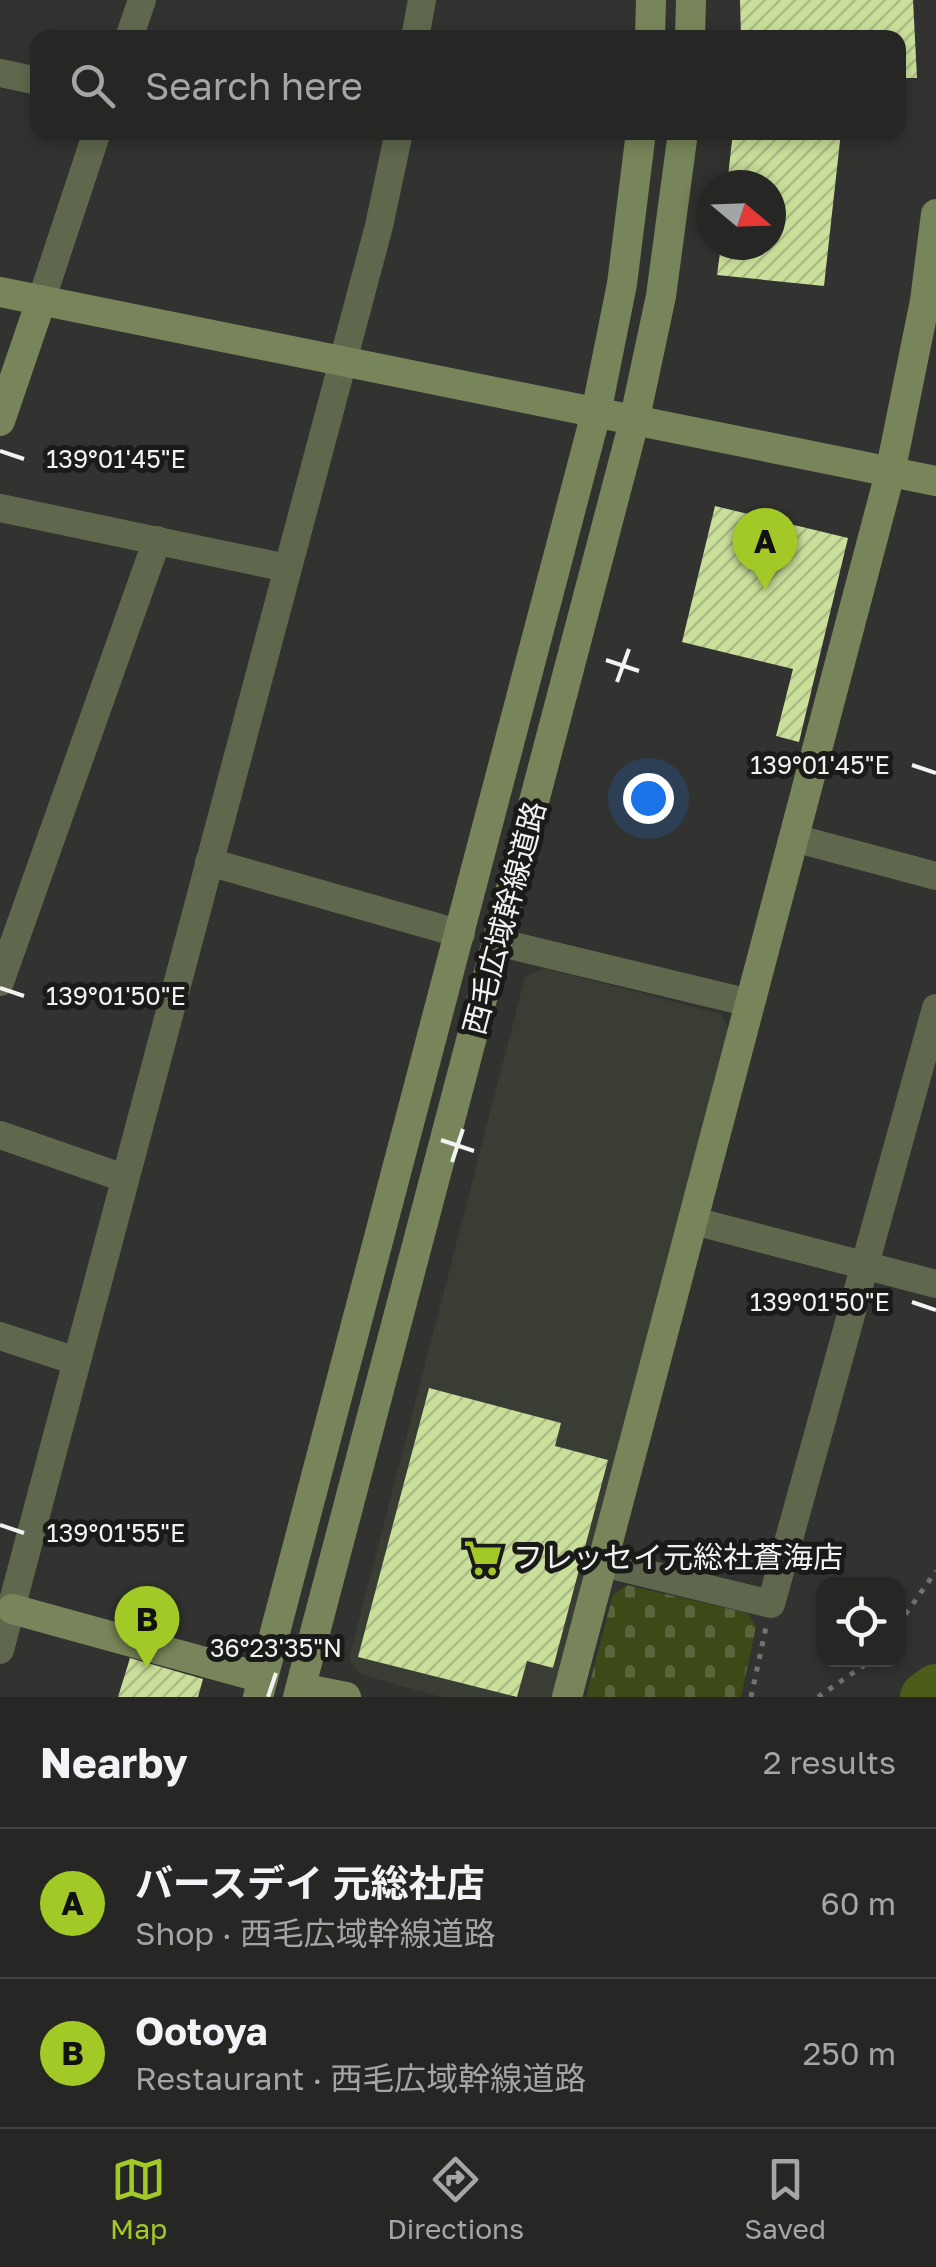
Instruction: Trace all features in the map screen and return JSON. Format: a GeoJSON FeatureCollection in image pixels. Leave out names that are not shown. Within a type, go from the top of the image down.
{"type":"FeatureCollection","features":[{"type":"Feature","properties":{"kind":"main road"},"geometry":{"type":"LineString","coordinates":[[650,30],[652,0]]}},
{"type":"Feature","properties":{"kind":"main road"},"geometry":{"type":"LineString","coordinates":[[690,30],[691,0]]}},
{"type":"Feature","properties":{"kind":"main road","name":"西毛広域幹線道路"},"geometry":{"type":"LineString","coordinates":[[260,1687],[596,413],[622,284],[640,140]]}},
{"type":"Feature","properties":{"kind":"main road","name":"西毛広域幹線道路"},"geometry":{"type":"LineString","coordinates":[[300,1692],[634,422],[664,277],[682,140]]}},
{"type":"Feature","properties":{"kind":"main road"},"geometry":{"type":"LineString","coordinates":[[567,1697],[890,473],[929,311],[936,214]]}},
{"type":"Feature","properties":{"kind":"main road"},"geometry":{"type":"LineString","coordinates":[[0,292],[936,481]]}},
{"type":"Feature","properties":{"kind":"main road"},"geometry":{"type":"LineString","coordinates":[[0,421],[41,302]]}},
{"type":"Feature","properties":{"kind":"main road"},"geometry":{"type":"LineString","coordinates":[[6,1616],[260,1687]]}},
{"type":"Feature","properties":{"kind":"main road"},"geometry":{"type":"LineString","coordinates":[[300,1692],[346,1697]]}},
{"type":"Feature","properties":{"kind":"street"},"geometry":{"type":"LineString","coordinates":[[133,30],[142,0]]}},
{"type":"Feature","properties":{"kind":"street"},"geometry":{"type":"LineString","coordinates":[[416,30],[422,0]]}},
{"type":"Feature","properties":{"kind":"street"},"geometry":{"type":"LineString","coordinates":[[0,72],[30,79]]}},
{"type":"Feature","properties":{"kind":"street"},"geometry":{"type":"LineString","coordinates":[[41,302],[95,140]]}},
{"type":"Feature","properties":{"kind":"street"},"geometry":{"type":"LineString","coordinates":[[0,1650],[343,364],[397,140]]}},
{"type":"Feature","properties":{"kind":"street"},"geometry":{"type":"LineString","coordinates":[[0,508],[287,568]]}},
{"type":"Feature","properties":{"kind":"street"},"geometry":{"type":"LineString","coordinates":[[0,982],[157,540]]}},
{"type":"Feature","properties":{"kind":"street"},"geometry":{"type":"LineString","coordinates":[[794,838],[936,876]]}},
{"type":"Feature","properties":{"kind":"street"},"geometry":{"type":"LineString","coordinates":[[210,862],[461,934]]}},
{"type":"Feature","properties":{"kind":"street"},"geometry":{"type":"LineString","coordinates":[[497,942],[750,1002]]}},
{"type":"Feature","properties":{"kind":"street"},"geometry":{"type":"LineString","coordinates":[[603,1562],[772,1604],[936,1008]]}},
{"type":"Feature","properties":{"kind":"street"},"geometry":{"type":"LineString","coordinates":[[0,1135],[124,1178]]}},
{"type":"Feature","properties":{"kind":"street"},"geometry":{"type":"LineString","coordinates":[[694,1220],[936,1284]]}},
{"type":"Feature","properties":{"kind":"street"},"geometry":{"type":"LineString","coordinates":[[0,1336],[76,1360]]}},
{"type":"Feature","properties":{"kind":"path"},"geometry":{"type":"LineString","coordinates":[[906,1613],[936,1571]]}},
{"type":"Feature","properties":{"kind":"path"},"geometry":{"type":"LineString","coordinates":[[751,1697],[772,1604]]}},
{"type":"Feature","properties":{"kind":"path"},"geometry":{"type":"LineString","coordinates":[[818,1697],[862,1667]]}},
{"type":"Feature","properties":{"kind":"shaded area"},"geometry":{"type":"Polygon","coordinates":[[[544,968],[721,1014],[729,1029],[553,1697],[441,1697],[359,1674],[349,1659],[525,977],[544,968]]]}},
{"type":"Feature","properties":{"kind":"green space"},"geometry":{"type":"Polygon","coordinates":[[[627,1585],[747,1613],[756,1627],[741,1697],[586,1697],[613,1595],[627,1585]]]}},
{"type":"Feature","properties":{"kind":"building"},"geometry":{"type":"Polygon","coordinates":[[[740,0],[913,0],[917,78],[906,78],[906,30],[741,30],[740,0]]]}},
{"type":"Feature","properties":{"kind":"building"},"geometry":{"type":"Polygon","coordinates":[[[732,140],[840,140],[824,286],[717,275],[719,260],[786,260],[786,170],[729,170],[732,140]]]}},
{"type":"Feature","properties":{"kind":"building"},"geometry":{"type":"Polygon","coordinates":[[[715,506],[848,538],[799,742],[776,736],[793,669],[682,642],[715,506]]]}},
{"type":"Feature","properties":{"kind":"building","name":"フレッセイ元総社蒼海店"},"geometry":{"type":"Polygon","coordinates":[[[429,1388],[561,1423],[555,1446],[608,1460],[553,1668],[527,1661],[517,1697],[358,1657],[429,1388]]]}},
{"type":"Feature","properties":{"kind":"building"},"geometry":{"type":"Polygon","coordinates":[[[130,1658],[203,1679],[198,1697],[118,1697],[130,1658]]]}},
{"type":"Feature","properties":{"kind":"waterway"},"geometry":{"type":"LineString","coordinates":[[925,1697],[936,1689]]}},
{"type":"Feature","properties":{"kind":"place","name":"バースデイ 元総社店"},"geometry":{"type":"Point","coordinates":[765,590]}},
{"type":"Feature","properties":{"kind":"place","name":"フレッセイ元総社蒼海店"},"geometry":{"type":"Point","coordinates":[483,1558]}},
{"type":"Feature","properties":{"kind":"place","name":"Ootoya"},"geometry":{"type":"Point","coordinates":[147,1668]}}]}
